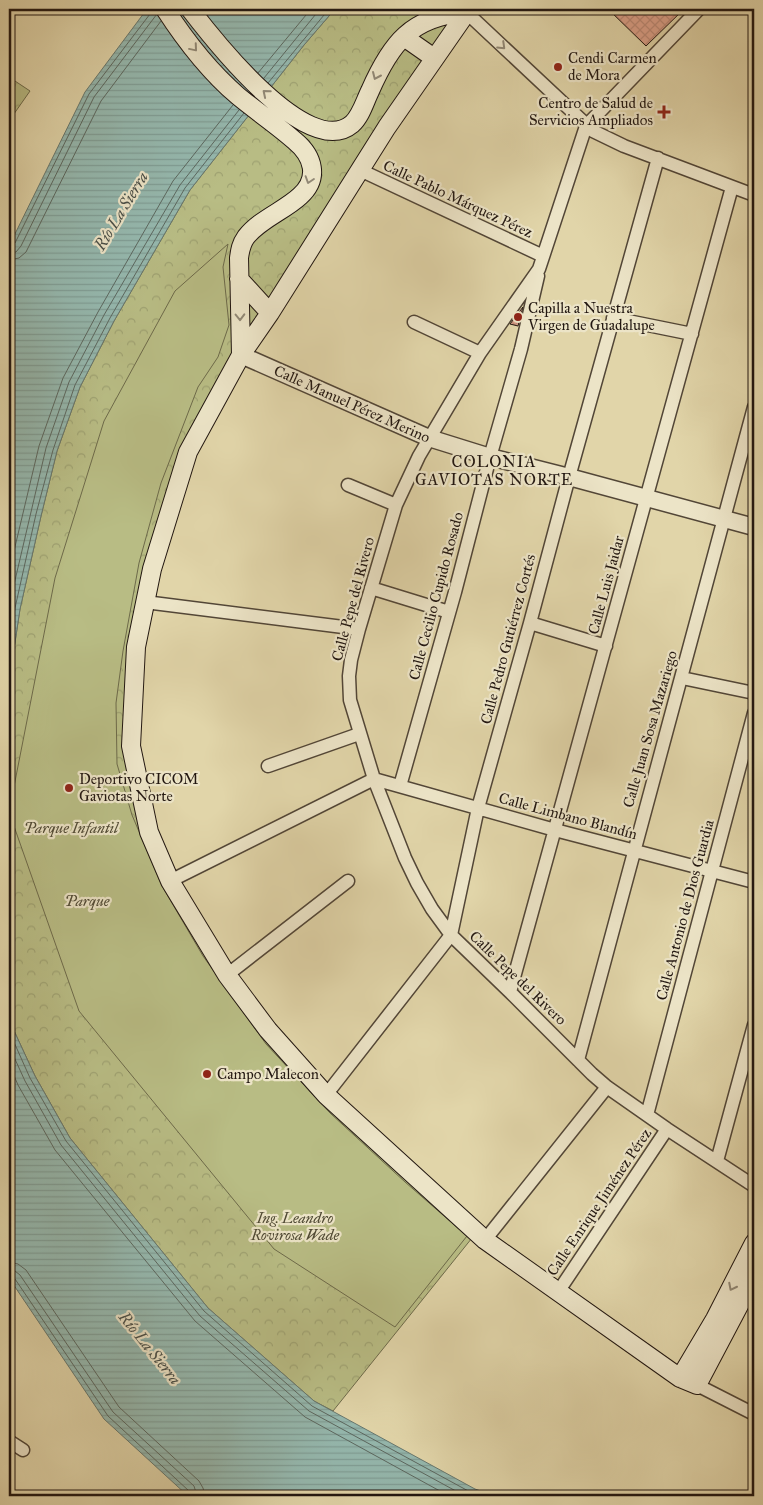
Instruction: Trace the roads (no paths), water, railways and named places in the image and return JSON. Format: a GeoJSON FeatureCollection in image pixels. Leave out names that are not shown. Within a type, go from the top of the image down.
{"type":"FeatureCollection","features":[{"type":"Feature","properties":{"kind":"main road"},"geometry":{"type":"LineString","coordinates":[[165,9],[193,47],[236,95],[307,152],[312,168],[311,179],[307,188],[300,196],[250,232],[240,246],[241,355]]}},
{"type":"Feature","properties":{"kind":"main road"},"geometry":{"type":"LineString","coordinates":[[190,9],[232,62],[266,94],[305,123],[328,131],[345,128],[352,124],[360,113],[392,48],[404,37],[433,18],[467,10]]}},
{"type":"Feature","properties":{"kind":"main road"},"geometry":{"type":"LineString","coordinates":[[467,10],[360,170],[270,313],[241,355],[188,452],[152,569],[136,647],[131,746],[149,832],[170,881],[227,975],[268,1030],[326,1095],[485,1240],[680,1378],[697,1385],[749,1301],[754,1277]]}},
{"type":"Feature","properties":{"kind":"main road"},"geometry":{"type":"LineString","coordinates":[[404,37],[434,58]]}},
{"type":"Feature","properties":{"kind":"main road"},"geometry":{"type":"LineString","coordinates":[[239,279],[270,313]]}},
{"type":"Feature","properties":{"kind":"main road"},"geometry":{"type":"LineString","coordinates":[[680,1378],[715,1319],[754,1243]]}},
{"type":"Feature","properties":{"kind":"street","name":"Calle Pepe del Rivero"},"geometry":{"type":"LineString","coordinates":[[699,9],[586,126],[541,262],[480,354],[429,438],[401,492],[359,628],[351,660],[349,684],[351,709],[374,778],[417,883],[439,921],[451,935],[607,1087],[667,1130],[754,1186]]}},
{"type":"Feature","properties":{"kind":"street"},"geometry":{"type":"LineString","coordinates":[[467,10],[586,126],[605,137],[754,195]]}},
{"type":"Feature","properties":{"kind":"street","name":"Calle Pedro Gutiérrez Cortés"},"geometry":{"type":"LineString","coordinates":[[326,1095],[451,935],[478,808],[658,158]]}},
{"type":"Feature","properties":{"kind":"street","name":"Calle Pablo Márquez Pérez"},"geometry":{"type":"LineString","coordinates":[[360,170],[541,262]]}},
{"type":"Feature","properties":{"kind":"street","name":"Calle Luis Jaidar"},"geometry":{"type":"LineString","coordinates":[[510,992],[732,187]]}},
{"type":"Feature","properties":{"kind":"street","name":"Calle Cecilio Cupido Rosado"},"geometry":{"type":"LineString","coordinates":[[400,786],[490,457],[522,349],[541,262]]}},
{"type":"Feature","properties":{"kind":"street"},"geometry":{"type":"LineString","coordinates":[[613,318],[692,334]]}},
{"type":"Feature","properties":{"kind":"street"},"geometry":{"type":"LineString","coordinates":[[414,322],[480,354]]}},
{"type":"Feature","properties":{"kind":"street","name":"Calle Manuel Pérez Merino"},"geometry":{"type":"LineString","coordinates":[[241,355],[429,438],[490,457],[725,518],[754,528]]}},
{"type":"Feature","properties":{"kind":"street","name":"Calle Juan Sosa Mazariego"},"geometry":{"type":"LineString","coordinates":[[578,1060],[633,850],[682,678],[754,407]]}},
{"type":"Feature","properties":{"kind":"street"},"geometry":{"type":"LineString","coordinates":[[348,485],[396,505]]}},
{"type":"Feature","properties":{"kind":"street"},"geometry":{"type":"LineString","coordinates":[[371,588],[449,612]]}},
{"type":"Feature","properties":{"kind":"street"},"geometry":{"type":"LineString","coordinates":[[145,602],[359,628]]}},
{"type":"Feature","properties":{"kind":"street"},"geometry":{"type":"LineString","coordinates":[[530,623],[606,646]]}},
{"type":"Feature","properties":{"kind":"street"},"geometry":{"type":"LineString","coordinates":[[682,678],[754,693]]}},
{"type":"Feature","properties":{"kind":"street","name":"Calle Antonio de Dios Guardia"},"geometry":{"type":"LineString","coordinates":[[647,1115],[754,713]]}},
{"type":"Feature","properties":{"kind":"street"},"geometry":{"type":"LineString","coordinates":[[268,766],[359,734]]}},
{"type":"Feature","properties":{"kind":"street"},"geometry":{"type":"LineString","coordinates":[[170,881],[374,778]]}},
{"type":"Feature","properties":{"kind":"street","name":"Calle Limbano Blandín"},"geometry":{"type":"LineString","coordinates":[[374,778],[555,830],[754,882]]}},
{"type":"Feature","properties":{"kind":"street"},"geometry":{"type":"LineString","coordinates":[[227,975],[348,881]]}},
{"type":"Feature","properties":{"kind":"street"},"geometry":{"type":"LineString","coordinates":[[717,1161],[754,1024]]}},
{"type":"Feature","properties":{"kind":"street"},"geometry":{"type":"LineString","coordinates":[[485,1240],[607,1087]]}},
{"type":"Feature","properties":{"kind":"street","name":"Calle Enrique Jiménez Pérez"},"geometry":{"type":"LineString","coordinates":[[558,1292],[667,1130]]}},
{"type":"Feature","properties":{"kind":"street"},"geometry":{"type":"LineString","coordinates":[[697,1385],[754,1414]]}},
{"type":"Feature","properties":{"kind":"street"},"geometry":{"type":"LineString","coordinates":[[9,1441],[23,1450]]}},
{"type":"Feature","properties":{"kind":"water","name":"Río La Sierra"},"geometry":{"type":"Polygon","coordinates":[[[147,9],[335,9],[304,45],[190,190],[114,321],[80,387],[57,451],[41,516],[20,609],[9,682],[9,246],[85,92],[147,9]]]}},
{"type":"Feature","properties":{"kind":"water","name":"Río La Sierra"},"geometry":{"type":"Polygon","coordinates":[[[9,1020],[35,1076],[70,1138],[208,1308],[314,1401],[475,1489],[495,1496],[188,1496],[104,1419],[9,1278],[9,1020]]]}},
{"type":"Feature","properties":{"kind":"place","name":"Cendi Carmen de Mora"},"geometry":{"type":"Point","coordinates":[558,67]}},
{"type":"Feature","properties":{"kind":"place","name":"Centro de Salud de Servicios Ampliados"},"geometry":{"type":"Point","coordinates":[664,112]}},
{"type":"Feature","properties":{"kind":"place","name":"Capilla a Nuestra Virgen de Guadalupe"},"geometry":{"type":"Point","coordinates":[518,317]}},
{"type":"Feature","properties":{"kind":"place","name":"Deportivo CICOM Gaviotas Norte"},"geometry":{"type":"Point","coordinates":[69,788]}},
{"type":"Feature","properties":{"kind":"place","name":"Campo Malecon"},"geometry":{"type":"Point","coordinates":[207,1074]}},
{"type":"Feature","properties":{"kind":"district","name":"COLONIA GAVIOTAS NORTE"},"geometry":{"type":"Point","coordinates":[494,470]}},
{"type":"Feature","properties":{"kind":"park label","name":"Parque Infantil"},"geometry":{"type":"Point","coordinates":[71,828]}},
{"type":"Feature","properties":{"kind":"park label","name":"Parque"},"geometry":{"type":"Point","coordinates":[87,901]}},
{"type":"Feature","properties":{"kind":"park label","name":"Ing. Leandro Rovirosa Wade"},"geometry":{"type":"Point","coordinates":[295,1226]}}]}
